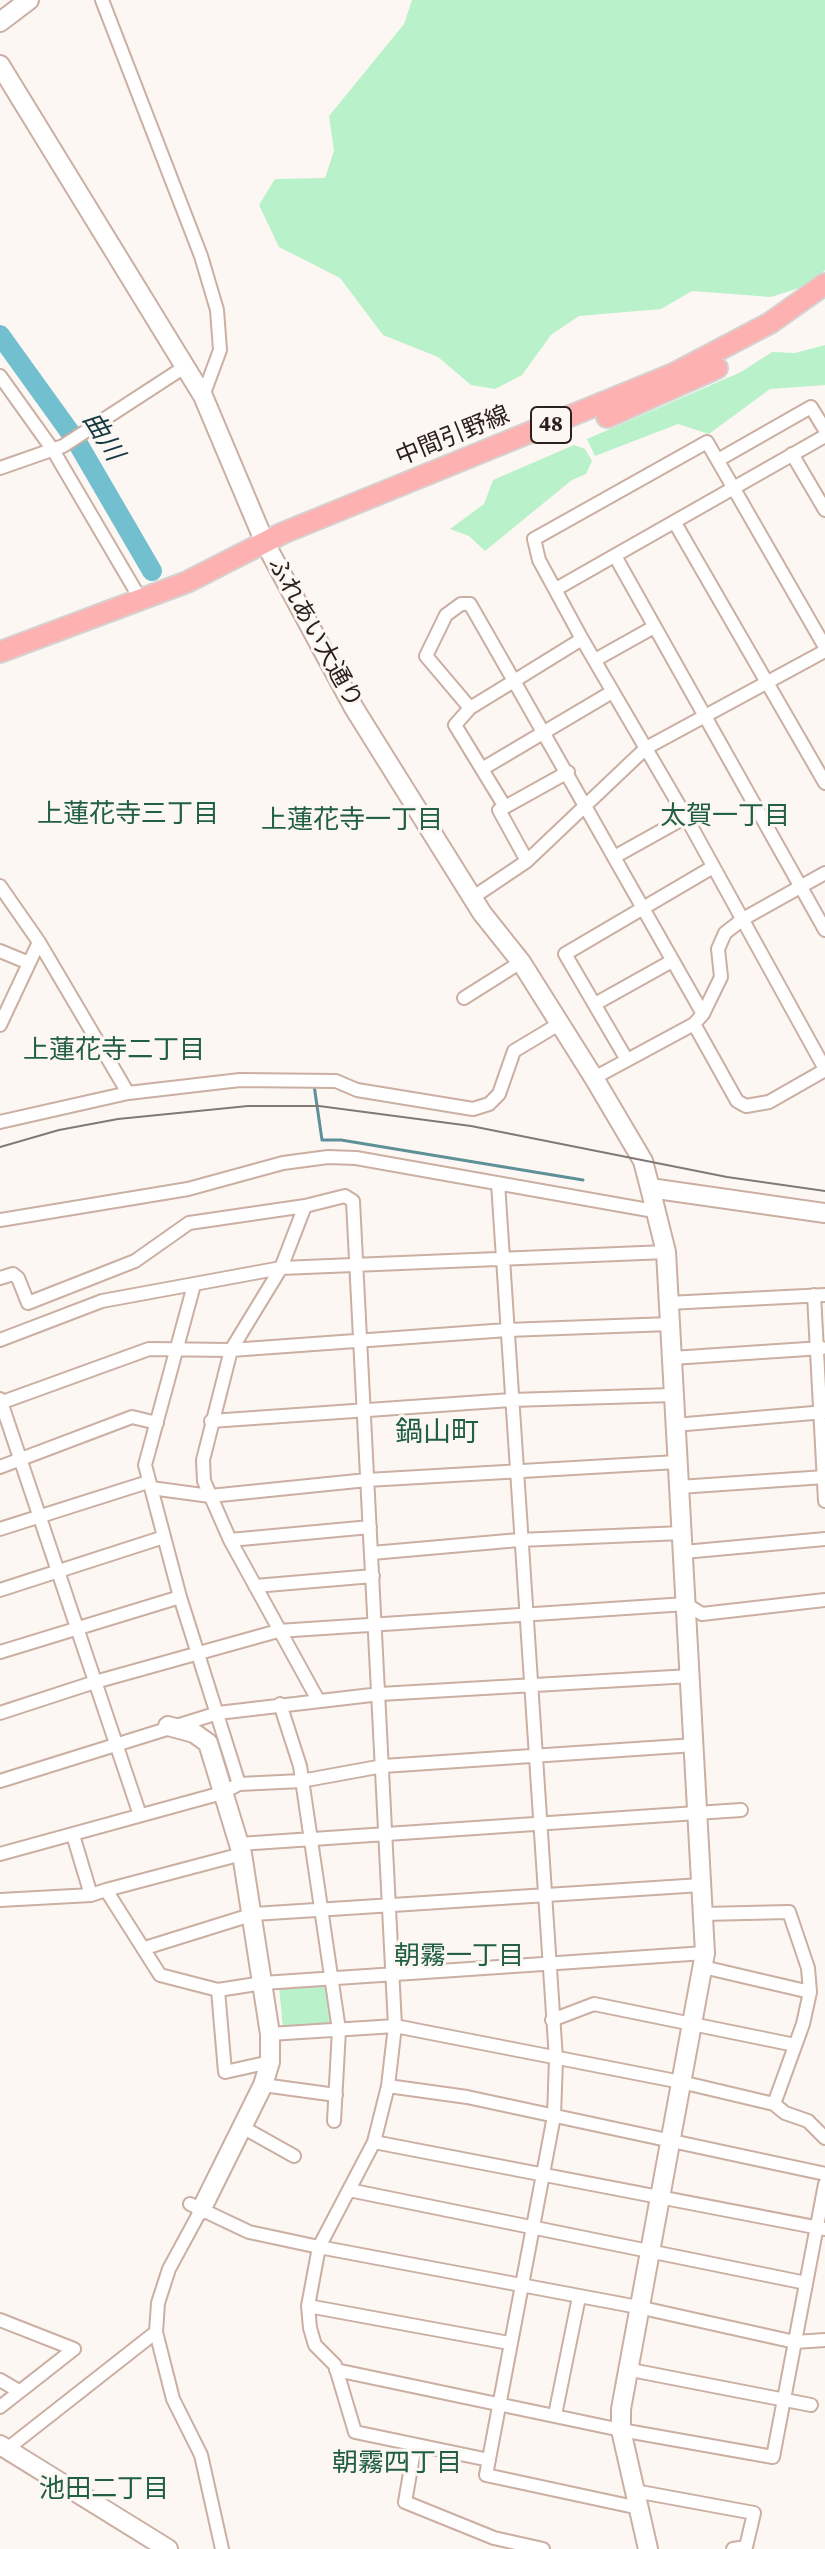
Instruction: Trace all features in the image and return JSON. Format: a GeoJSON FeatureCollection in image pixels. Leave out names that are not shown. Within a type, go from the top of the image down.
{"type":"FeatureCollection","features":[{"type":"Feature","properties":{"kind":"main road","name":"中間引野線"},"geometry":{"type":"LineString","coordinates":[[0,652],[175,586],[265,543],[673,374],[770,323],[825,284]]}},
{"type":"Feature","properties":{"kind":"main road","name":"中間引野線"},"geometry":{"type":"LineString","coordinates":[[265,543],[289,544],[677,389],[774,335],[825,300]]}},
{"type":"Feature","properties":{"kind":"street"},"geometry":{"type":"LineString","coordinates":[[0,22],[29,0]]}},
{"type":"Feature","properties":{"kind":"street"},"geometry":{"type":"LineString","coordinates":[[102,0],[196,242],[217,310],[220,350],[203,396]]}},
{"type":"Feature","properties":{"kind":"street","name":"ふれあい大通り"},"geometry":{"type":"LineString","coordinates":[[0,65],[203,396],[265,543],[354,708],[475,896],[482,913],[521,962],[643,1161],[666,1252],[695,1745],[704,1960],[626,2369],[621,2430],[648,2549]]}},
{"type":"Feature","properties":{"kind":"street"},"geometry":{"type":"LineString","coordinates":[[0,468],[58,448],[186,366]]}},
{"type":"Feature","properties":{"kind":"street"},"geometry":{"type":"LineString","coordinates":[[0,376],[58,448],[144,598]]}},
{"type":"Feature","properties":{"kind":"street"},"geometry":{"type":"LineString","coordinates":[[556,589],[675,523],[825,433],[811,407],[718,460]]}},
{"type":"Feature","properties":{"kind":"street"},"geometry":{"type":"LineString","coordinates":[[470,708],[426,656],[446,615],[461,604],[470,604],[568,772],[587,806],[616,856],[672,961],[737,1101],[746,1106],[769,1102],[825,1069],[686,817],[646,748],[612,692],[582,639],[539,560],[534,539],[707,442],[825,649],[646,748],[587,806],[527,861],[475,896]]}},
{"type":"Feature","properties":{"kind":"street"},"geometry":{"type":"LineString","coordinates":[[792,454],[825,510]]}},
{"type":"Feature","properties":{"kind":"street"},"geometry":{"type":"LineString","coordinates":[[675,523],[825,783]]}},
{"type":"Feature","properties":{"kind":"street"},"geometry":{"type":"LineString","coordinates":[[615,556],[825,930]]}},
{"type":"Feature","properties":{"kind":"street"},"geometry":{"type":"LineString","coordinates":[[595,660],[654,627]]}},
{"type":"Feature","properties":{"kind":"street"},"geometry":{"type":"LineString","coordinates":[[505,807],[455,725],[470,708],[582,639]]}},
{"type":"Feature","properties":{"kind":"street"},"geometry":{"type":"LineString","coordinates":[[482,769],[612,692]]}},
{"type":"Feature","properties":{"kind":"street"},"geometry":{"type":"LineString","coordinates":[[527,861],[499,810],[568,772]]}},
{"type":"Feature","properties":{"kind":"street"},"geometry":{"type":"LineString","coordinates":[[616,856],[686,817]]}},
{"type":"Feature","properties":{"kind":"street"},"geometry":{"type":"LineString","coordinates":[[627,1060],[565,954],[713,867]]}},
{"type":"Feature","properties":{"kind":"street"},"geometry":{"type":"LineString","coordinates":[[594,1078],[698,1019],[721,977],[718,949],[725,933],[743,919],[825,873]]}},
{"type":"Feature","properties":{"kind":"street"},"geometry":{"type":"LineString","coordinates":[[0,886],[39,942],[128,1093]]}},
{"type":"Feature","properties":{"kind":"street"},"geometry":{"type":"LineString","coordinates":[[0,1025],[39,942]]}},
{"type":"Feature","properties":{"kind":"street"},"geometry":{"type":"LineString","coordinates":[[0,951],[29,963]]}},
{"type":"Feature","properties":{"kind":"street"},"geometry":{"type":"LineString","coordinates":[[595,1004],[672,961]]}},
{"type":"Feature","properties":{"kind":"street"},"geometry":{"type":"LineString","coordinates":[[464,998],[521,962]]}},
{"type":"Feature","properties":{"kind":"street"},"geometry":{"type":"LineString","coordinates":[[0,1122],[128,1093],[240,1080],[336,1081],[357,1090],[473,1109],[489,1104],[499,1094],[514,1051],[559,1024]]}},
{"type":"Feature","properties":{"kind":"street"},"geometry":{"type":"LineString","coordinates":[[0,1220],[188,1189],[283,1163],[328,1157],[356,1158],[654,1211]]}},
{"type":"Feature","properties":{"kind":"street"},"geometry":{"type":"LineString","coordinates":[[498,1183],[519,1540],[556,2059],[554,2116],[486,2475],[637,2500],[754,2513],[746,2547],[733,2549]]}},
{"type":"Feature","properties":{"kind":"street"},"geometry":{"type":"LineString","coordinates":[[650,1188],[825,1213]]}},
{"type":"Feature","properties":{"kind":"street"},"geometry":{"type":"LineString","coordinates":[[0,1278],[13,1274],[18,1278],[28,1303],[135,1261],[189,1223],[305,1206],[345,1196],[353,1201],[395,2026],[388,2086],[374,2142],[319,2247],[308,2306],[315,2345],[336,2370],[355,2432],[489,2460]]}},
{"type":"Feature","properties":{"kind":"street"},"geometry":{"type":"LineString","coordinates":[[305,1206],[281,1268],[231,1350],[203,1460],[204,1481],[230,1540],[318,1700]]}},
{"type":"Feature","properties":{"kind":"street"},"geometry":{"type":"LineString","coordinates":[[0,1340],[102,1301],[281,1268],[666,1252]]}},
{"type":"Feature","properties":{"kind":"street"},"geometry":{"type":"LineString","coordinates":[[194,1285],[145,1465],[180,1597],[218,1713],[254,1914],[270,2034],[270,2062],[244,2128],[196,2207],[169,2269],[158,2303],[156,2332],[162,2366],[173,2399],[201,2455],[222,2549]]}},
{"type":"Feature","properties":{"kind":"street"},"geometry":{"type":"LineString","coordinates":[[668,1303],[819,1295],[825,1501]]}},
{"type":"Feature","properties":{"kind":"street"},"geometry":{"type":"LineString","coordinates":[[140,1815],[0,1401],[149,1349],[231,1350],[507,1330],[670,1324]]}},
{"type":"Feature","properties":{"kind":"street"},"geometry":{"type":"LineString","coordinates":[[672,1358],[821,1348]]}},
{"type":"Feature","properties":{"kind":"street"},"geometry":{"type":"LineString","coordinates":[[211,1421],[511,1400],[673,1395]]}},
{"type":"Feature","properties":{"kind":"street"},"geometry":{"type":"LineString","coordinates":[[675,1425],[823,1412]]}},
{"type":"Feature","properties":{"kind":"street"},"geometry":{"type":"LineString","coordinates":[[0,1467],[132,1417],[157,1423]]}},
{"type":"Feature","properties":{"kind":"street"},"geometry":{"type":"LineString","coordinates":[[0,1529],[150,1485],[210,1496],[367,1480],[677,1462]]}},
{"type":"Feature","properties":{"kind":"street"},"geometry":{"type":"LineString","coordinates":[[679,1487],[824,1477]]}},
{"type":"Feature","properties":{"kind":"street"},"geometry":{"type":"LineString","coordinates":[[230,1540],[370,1527]]}},
{"type":"Feature","properties":{"kind":"street"},"geometry":{"type":"LineString","coordinates":[[372,1553],[519,1540],[682,1533]]}},
{"type":"Feature","properties":{"kind":"street"},"geometry":{"type":"LineString","coordinates":[[0,1590],[164,1537]]}},
{"type":"Feature","properties":{"kind":"street"},"geometry":{"type":"LineString","coordinates":[[684,1552],[825,1539]]}},
{"type":"Feature","properties":{"kind":"street"},"geometry":{"type":"LineString","coordinates":[[255,1586],[373,1576]]}},
{"type":"Feature","properties":{"kind":"street"},"geometry":{"type":"LineString","coordinates":[[0,1652],[180,1597]]}},
{"type":"Feature","properties":{"kind":"street"},"geometry":{"type":"LineString","coordinates":[[0,1713],[95,1682],[278,1631],[686,1604],[702,1614],[825,1600]]}},
{"type":"Feature","properties":{"kind":"street"},"geometry":{"type":"LineString","coordinates":[[0,1781],[168,1726],[218,1713],[380,1694],[690,1676]]}},
{"type":"Feature","properties":{"kind":"street"},"geometry":{"type":"LineString","coordinates":[[280,1704],[301,1781],[339,2030],[334,2121]]}},
{"type":"Feature","properties":{"kind":"street"},"geometry":{"type":"LineString","coordinates":[[168,1726],[194,1733],[208,1743],[231,1788]]}},
{"type":"Feature","properties":{"kind":"street"},"geometry":{"type":"LineString","coordinates":[[0,1854],[231,1788],[301,1781],[383,1766],[695,1745]]}},
{"type":"Feature","properties":{"kind":"street"},"geometry":{"type":"LineString","coordinates":[[0,1900],[91,1895],[241,1849],[309,1839],[540,1822],[698,1816],[741,1810]]}},
{"type":"Feature","properties":{"kind":"street"},"geometry":{"type":"LineString","coordinates":[[73,1835],[91,1895]]}},
{"type":"Feature","properties":{"kind":"street"},"geometry":{"type":"LineString","coordinates":[[145,1948],[254,1914],[320,1907],[701,1885]]}},
{"type":"Feature","properties":{"kind":"street"},"geometry":{"type":"LineString","coordinates":[[106,1890],[160,1975],[218,1990],[263,1983],[704,1960],[810,1992]]}},
{"type":"Feature","properties":{"kind":"street"},"geometry":{"type":"LineString","coordinates":[[703,1914],[789,1912],[808,1968],[810,1992],[774,2104]]}},
{"type":"Feature","properties":{"kind":"street"},"geometry":{"type":"LineString","coordinates":[[218,1990],[225,2072],[270,2062]]}},
{"type":"Feature","properties":{"kind":"street"},"geometry":{"type":"LineString","coordinates":[[552,2020],[594,2004],[795,2045]]}},
{"type":"Feature","properties":{"kind":"street"},"geometry":{"type":"LineString","coordinates":[[270,2034],[395,2026],[681,2082],[774,2104],[785,2113],[808,2121],[825,2138]]}},
{"type":"Feature","properties":{"kind":"street"},"geometry":{"type":"LineString","coordinates":[[263,2085],[336,2095]]}},
{"type":"Feature","properties":{"kind":"street"},"geometry":{"type":"LineString","coordinates":[[388,2086],[467,2097],[825,2174]]}},
{"type":"Feature","properties":{"kind":"street"},"geometry":{"type":"LineString","coordinates":[[244,2128],[294,2156]]}},
{"type":"Feature","properties":{"kind":"street"},"geometry":{"type":"LineString","coordinates":[[374,2142],[543,2172],[820,2228]]}},
{"type":"Feature","properties":{"kind":"street"},"geometry":{"type":"LineString","coordinates":[[336,2370],[621,2430],[773,2457],[806,2283],[820,2228],[825,2184]]}},
{"type":"Feature","properties":{"kind":"street"},"geometry":{"type":"LineString","coordinates":[[349,2190],[806,2283]]}},
{"type":"Feature","properties":{"kind":"street"},"geometry":{"type":"LineString","coordinates":[[196,2207],[249,2232],[319,2247],[638,2307],[795,2342],[825,2340]]}},
{"type":"Feature","properties":{"kind":"street"},"geometry":{"type":"LineString","coordinates":[[555,2415],[579,2297]]}},
{"type":"Feature","properties":{"kind":"street"},"geometry":{"type":"LineString","coordinates":[[308,2306],[509,2343]]}},
{"type":"Feature","properties":{"kind":"street"},"geometry":{"type":"LineString","coordinates":[[0,2320],[74,2349],[17,2390],[0,2407]]}},
{"type":"Feature","properties":{"kind":"street"},"geometry":{"type":"LineString","coordinates":[[156,2332],[3,2447],[168,2549]]}},
{"type":"Feature","properties":{"kind":"street"},"geometry":{"type":"LineString","coordinates":[[626,2369],[811,2405]]}},
{"type":"Feature","properties":{"kind":"street"},"geometry":{"type":"LineString","coordinates":[[0,2380],[17,2390]]}},
{"type":"Feature","properties":{"kind":"street"},"geometry":{"type":"LineString","coordinates":[[415,2445],[405,2502],[494,2538],[543,2549]]}},
{"type":"Feature","properties":{"kind":"green space"},"geometry":{"type":"Polygon","coordinates":[[[412,0],[825,0],[825,270],[808,285],[771,297],[692,291],[661,309],[579,316],[551,335],[522,375],[495,389],[471,385],[438,357],[383,335],[340,278],[279,247],[259,205],[275,179],[325,178],[334,151],[329,116],[404,24],[412,0]]]}},
{"type":"Feature","properties":{"kind":"green space"},"geometry":{"type":"Polygon","coordinates":[[[825,345],[825,385],[770,389],[709,434],[678,424],[595,456],[587,439],[741,372],[772,352],[795,353],[825,345]]]}},
{"type":"Feature","properties":{"kind":"green space"},"geometry":{"type":"Polygon","coordinates":[[[574,445],[585,449],[592,461],[586,474],[572,480],[485,551],[469,536],[450,529],[484,504],[493,480],[574,445]]]}},
{"type":"Feature","properties":{"kind":"green space"},"geometry":{"type":"Polygon","coordinates":[[[329,1983],[335,2026],[283,2029],[279,1986],[329,1983]]]}},
{"type":"Feature","properties":{"kind":"waterway","name":"曲川"},"geometry":{"type":"LineString","coordinates":[[0,335],[77,442],[152,571]]}},
{"type":"Feature","properties":{"kind":"waterway"},"geometry":{"type":"LineString","coordinates":[[314,1085],[322,1140],[341,1140],[583,1180]]}},
{"type":"Feature","properties":{"kind":"tram line"},"geometry":{"type":"LineString","coordinates":[[0,1147],[59,1130],[118,1119],[248,1106],[319,1106],[471,1126],[727,1177],[825,1191]]}},
{"type":"Feature","properties":{"kind":"district","name":"上蓮花寺三丁目"},"geometry":{"type":"Point","coordinates":[128,815]}},
{"type":"Feature","properties":{"kind":"district","name":"太賀一丁目"},"geometry":{"type":"Point","coordinates":[725,817]}},
{"type":"Feature","properties":{"kind":"district","name":"上蓮花寺一丁目"},"geometry":{"type":"Point","coordinates":[352,821]}},
{"type":"Feature","properties":{"kind":"district","name":"上蓮花寺二丁目"},"geometry":{"type":"Point","coordinates":[114,1051]}},
{"type":"Feature","properties":{"kind":"district","name":"鍋山町"},"geometry":{"type":"Point","coordinates":[437,1434]}},
{"type":"Feature","properties":{"kind":"district","name":"朝霧一丁目"},"geometry":{"type":"Point","coordinates":[459,1957]}},
{"type":"Feature","properties":{"kind":"district","name":"朝霧四丁目"},"geometry":{"type":"Point","coordinates":[397,2464]}},
{"type":"Feature","properties":{"kind":"district","name":"池田二丁目"},"geometry":{"type":"Point","coordinates":[104,2490]}}]}
